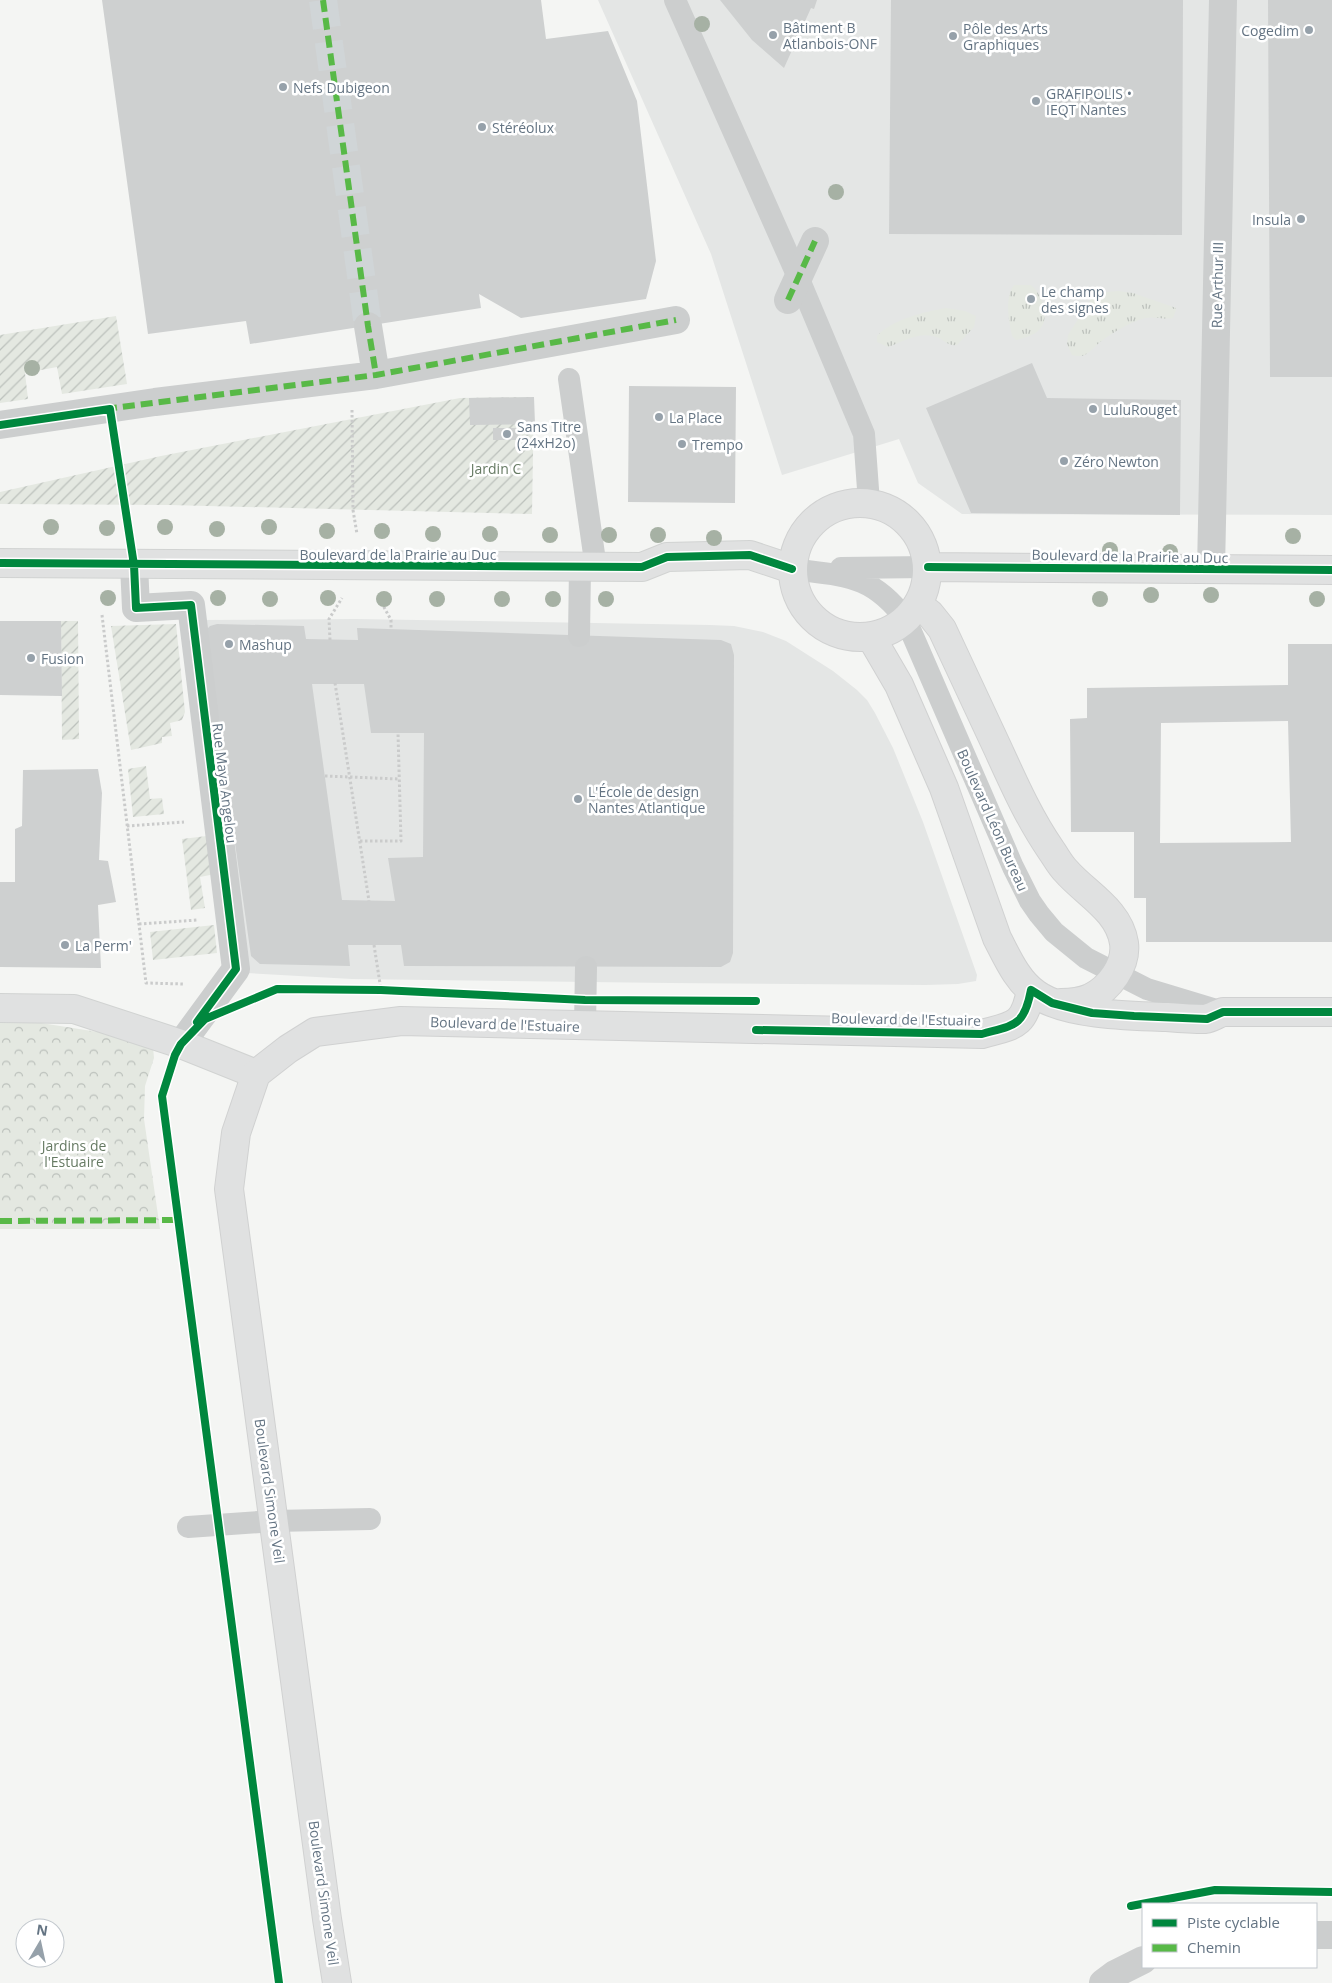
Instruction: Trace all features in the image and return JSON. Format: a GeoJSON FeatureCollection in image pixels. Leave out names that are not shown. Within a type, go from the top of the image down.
{"type":"FeatureCollection","features":[{"type":"Feature","properties":{"kind":"main road"},"geometry":{"type":"LineString","coordinates":[[850,503],[869,503],[886,508],[902,517],[915,530],[924,548],[928,567],[926,587],[912,613],[889,631],[870,637],[851,637],[832,632],[816,621],[803,606],[795,588],[792,569],[796,550],[804,532],[817,518],[832,508],[850,503]]}},
{"type":"Feature","properties":{"kind":"main road","name":"Boulevard de la Prairie au Duc"},"geometry":{"type":"LineString","coordinates":[[0,563],[642,568],[667,557],[750,555],[792,569]]}},
{"type":"Feature","properties":{"kind":"main road","name":"Boulevard de la Prairie au Duc"},"geometry":{"type":"LineString","coordinates":[[928,567],[1332,570]]}},
{"type":"Feature","properties":{"kind":"main road"},"geometry":{"type":"LineString","coordinates":[[912,613],[930,614],[942,629],[1025,808],[1065,871],[1106,907],[1118,926],[1124,942],[1125,953],[1116,974],[1105,988],[1091,998],[1073,1003],[1041,996]]}},
{"type":"Feature","properties":{"kind":"main road"},"geometry":{"type":"LineString","coordinates":[[870,637],[899,685],[940,779],[998,938],[1023,982],[1041,996],[1092,1013],[1207,1019],[1223,1012],[1332,1012]]}},
{"type":"Feature","properties":{"kind":"main road","name":"Boulevard de l'Estuaire"},"geometry":{"type":"LineString","coordinates":[[256,1074],[288,1049],[315,1032],[401,1021],[982,1034],[1015,1025],[1041,996]]}},
{"type":"Feature","properties":{"kind":"main road"},"geometry":{"type":"LineString","coordinates":[[0,1008],[74,1009],[181,1044],[256,1074]]}},
{"type":"Feature","properties":{"kind":"main road","name":"Boulevard Simone Veil"},"geometry":{"type":"LineString","coordinates":[[256,1074],[236,1132],[229,1189],[326,1919],[338,1983]]}},
{"type":"Feature","properties":{"kind":"street","name":"Rue Arthur III"},"geometry":{"type":"LineString","coordinates":[[1211,569],[1223,0]]}},
{"type":"Feature","properties":{"kind":"street"},"geometry":{"type":"LineString","coordinates":[[793,288],[815,241]]}},
{"type":"Feature","properties":{"kind":"street"},"geometry":{"type":"LineString","coordinates":[[0,425],[155,402],[376,375],[676,320]]}},
{"type":"Feature","properties":{"kind":"street"},"geometry":{"type":"LineString","coordinates":[[368,326],[376,375]]}},
{"type":"Feature","properties":{"kind":"street"},"geometry":{"type":"LineString","coordinates":[[134,565],[136,608]]}},
{"type":"Feature","properties":{"kind":"street","name":"Rue Maya Angelou"},"geometry":{"type":"LineString","coordinates":[[136,608],[191,605],[236,968],[181,1044]]}},
{"type":"Feature","properties":{"kind":"street"},"geometry":{"type":"LineString","coordinates":[[1317,1935],[1332,1936]]}},
{"type":"Feature","properties":{"kind":"street"},"geometry":{"type":"LineString","coordinates":[[1109,1979],[1142,1961]]}},
{"type":"Feature","properties":{"kind":"lane"},"geometry":{"type":"LineString","coordinates":[[675,0],[793,288],[864,434],[869,503]]}},
{"type":"Feature","properties":{"kind":"lane"},"geometry":{"type":"LineString","coordinates":[[569,379],[588,568],[579,636]]}},
{"type":"Feature","properties":{"kind":"lane","name":"Boulevard de la Prairie au Duc"},"geometry":{"type":"LineString","coordinates":[[792,569],[928,567]]}},
{"type":"Feature","properties":{"kind":"lane","name":"Boulevard de la Prairie au Duc"},"geometry":{"type":"LineString","coordinates":[[792,569],[846,576],[864,582],[881,592],[894,604],[912,613]]}},
{"type":"Feature","properties":{"kind":"lane","name":"Boulevard Léon Bureau"},"geometry":{"type":"LineString","coordinates":[[912,613],[1013,867],[1030,901],[1054,932],[1069,945],[1086,958],[1116,974]]}},
{"type":"Feature","properties":{"kind":"lane"},"geometry":{"type":"LineString","coordinates":[[585,1026],[586,967]]}},
{"type":"Feature","properties":{"kind":"lane"},"geometry":{"type":"LineString","coordinates":[[1116,974],[1147,989],[1223,1012]]}},
{"type":"Feature","properties":{"kind":"lane"},"geometry":{"type":"LineString","coordinates":[[188,1527],[274,1521],[370,1519]]}},
{"type":"Feature","properties":{"kind":"path"},"geometry":{"type":"LineString","coordinates":[[330,640],[329,619],[363,566],[353,510],[353,419],[348,378]]}},
{"type":"Feature","properties":{"kind":"path"},"geometry":{"type":"LineString","coordinates":[[136,608],[101,609],[146,984],[224,985]]}},
{"type":"Feature","properties":{"kind":"path"},"geometry":{"type":"LineString","coordinates":[[335,683],[369,901]]}},
{"type":"Feature","properties":{"kind":"path"},"geometry":{"type":"LineString","coordinates":[[360,841],[401,841],[398,733]]}},
{"type":"Feature","properties":{"kind":"path"},"geometry":{"type":"LineString","coordinates":[[325,776],[399,779]]}},
{"type":"Feature","properties":{"kind":"path"},"geometry":{"type":"LineString","coordinates":[[127,826],[217,820]]}},
{"type":"Feature","properties":{"kind":"path"},"geometry":{"type":"LineString","coordinates":[[139,924],[230,917]]}},
{"type":"Feature","properties":{"kind":"path"},"geometry":{"type":"LineString","coordinates":[[374,945],[381,990]]}},
{"type":"Feature","properties":{"kind":"path"},"geometry":{"type":"LineString","coordinates":[[372,990],[391,990]]}},
{"type":"Feature","properties":{"kind":"shaded area"},"geometry":{"type":"Polygon","coordinates":[[[598,0],[1332,0],[1332,515],[962,514],[918,483],[899,439],[782,475],[711,254],[598,0]]]}},
{"type":"Feature","properties":{"kind":"shaded area","name":"L'École de design Nantes Atlantique"},"geometry":{"type":"Polygon","coordinates":[[[355,619],[734,626],[763,632],[786,641],[833,671],[857,690],[867,700],[875,713],[893,748],[923,822],[977,975],[976,981],[958,984],[926,985],[670,983],[352,979],[247,973],[199,620],[355,619]]]}},
{"type":"Feature","properties":{"kind":"green space"},"geometry":{"type":"Polygon","coordinates":[[[1014,285],[1031,285],[1041,299],[1044,313],[1043,325],[1040,329],[1030,336],[1016,340],[1012,336],[1008,310],[1009,296],[1014,285]]]}},
{"type":"Feature","properties":{"kind":"green space"},"geometry":{"type":"Polygon","coordinates":[[[1107,292],[1133,293],[1176,308],[1173,318],[1141,319],[1108,336],[1090,352],[1082,356],[1072,355],[1067,344],[1068,335],[1091,299],[1107,292]]]}},
{"type":"Feature","properties":{"kind":"green space"},"geometry":{"type":"Polygon","coordinates":[[[946,308],[965,311],[976,316],[974,327],[957,345],[926,335],[913,337],[888,347],[877,342],[877,336],[891,325],[919,314],[946,308]]]}},
{"type":"Feature","properties":{"kind":"green space"},"geometry":{"type":"Polygon","coordinates":[[[116,316],[127,384],[62,394],[57,367],[25,373],[28,399],[0,403],[0,335],[116,316]]]}},
{"type":"Feature","properties":{"kind":"green space","name":"Jardin C"},"geometry":{"type":"Polygon","coordinates":[[[534,397],[532,514],[169,505],[0,504],[0,492],[161,456],[460,398],[534,397]]]}},
{"type":"Feature","properties":{"kind":"green space"},"geometry":{"type":"Polygon","coordinates":[[[61,621],[78,621],[79,739],[62,740],[61,621]]]}},
{"type":"Feature","properties":{"kind":"green space"},"geometry":{"type":"Polygon","coordinates":[[[176,624],[185,712],[182,720],[170,723],[172,736],[162,737],[162,743],[131,750],[111,626],[176,624]]]}},
{"type":"Feature","properties":{"kind":"green space"},"geometry":{"type":"Polygon","coordinates":[[[146,766],[150,799],[162,798],[164,814],[133,817],[128,769],[146,766]]]}},
{"type":"Feature","properties":{"kind":"green space"},"geometry":{"type":"Polygon","coordinates":[[[215,835],[220,873],[200,877],[205,908],[191,910],[182,839],[215,835]]]}},
{"type":"Feature","properties":{"kind":"green space"},"geometry":{"type":"Polygon","coordinates":[[[214,925],[217,953],[153,960],[150,932],[214,925]]]}},
{"type":"Feature","properties":{"kind":"green space","name":"Jardins de l'Estuaire"},"geometry":{"type":"Polygon","coordinates":[[[22,1020],[98,1032],[153,1047],[154,1058],[145,1086],[144,1119],[160,1229],[0,1229],[0,1021],[22,1020]]]}},
{"type":"Feature","properties":{"kind":"building","name":"Nefs Dubigeon"},"geometry":{"type":"Polygon","coordinates":[[[102,0],[541,0],[546,39],[608,31],[637,101],[656,261],[646,299],[521,318],[479,294],[481,308],[250,344],[246,321],[148,334],[102,0]]]}},
{"type":"Feature","properties":{"kind":"building","name":"Bâtiment B Atlanbois-ONF"},"geometry":{"type":"Polygon","coordinates":[[[720,0],[817,0],[814,9],[811,8],[784,68],[752,40],[720,0]]]}},
{"type":"Feature","properties":{"kind":"building","name":"GRAFIPOLIS • IEQT Nantes"},"geometry":{"type":"Polygon","coordinates":[[[891,0],[1183,0],[1182,235],[889,234],[891,0]]]}},
{"type":"Feature","properties":{"kind":"building","name":"Insula"},"geometry":{"type":"Polygon","coordinates":[[[1268,0],[1332,0],[1332,377],[1270,377],[1268,0]]]}},
{"type":"Feature","properties":{"kind":"building","name":"Zéro Newton"},"geometry":{"type":"Polygon","coordinates":[[[1032,363],[1047,398],[1181,400],[1180,515],[971,513],[926,408],[1032,363]]]}},
{"type":"Feature","properties":{"kind":"building","name":"Trempo"},"geometry":{"type":"Polygon","coordinates":[[[629,386],[736,387],[735,503],[628,502],[629,386]]]}},
{"type":"Feature","properties":{"kind":"building"},"geometry":{"type":"Polygon","coordinates":[[[534,397],[535,424],[470,425],[469,398],[534,397]]]}},
{"type":"Feature","properties":{"kind":"building","name":"Sans Titre (24xH2o)"},"geometry":{"type":"Polygon","coordinates":[[[493,428],[520,428],[521,440],[493,440],[493,428]]]}},
{"type":"Feature","properties":{"kind":"building","name":"Fusion"},"geometry":{"type":"Polygon","coordinates":[[[0,621],[61,621],[62,696],[0,695],[0,621]]]}},
{"type":"Feature","properties":{"kind":"building","name":"L'École de design Nantes Atlantique"},"geometry":{"type":"Polygon","coordinates":[[[217,624],[304,626],[306,639],[358,640],[357,628],[721,640],[731,644],[734,655],[733,953],[730,962],[721,967],[404,966],[401,945],[348,945],[350,966],[260,964],[251,956],[205,631],[210,626],[217,624]],[[312,684],[342,900],[395,901],[388,858],[423,857],[424,733],[371,733],[364,684],[312,684]]]}},
{"type":"Feature","properties":{"kind":"building"},"geometry":{"type":"Polygon","coordinates":[[[1288,644],[1332,644],[1332,942],[1146,942],[1146,898],[1134,898],[1134,832],[1071,832],[1070,719],[1087,718],[1087,688],[1288,685],[1288,644]],[[1288,721],[1161,723],[1160,843],[1291,842],[1288,721]]]}},
{"type":"Feature","properties":{"kind":"building"},"geometry":{"type":"Polygon","coordinates":[[[98,769],[102,793],[99,860],[108,861],[116,902],[98,905],[101,968],[0,967],[0,882],[15,882],[15,829],[22,826],[23,770],[98,769]]]}},
{"type":"Feature","properties":{"kind":"tunnel"},"geometry":{"type":"LineString","coordinates":[[323,0],[368,326]]}},
{"type":"Feature","properties":{"kind":"marked path"},"geometry":{"type":"LineString","coordinates":[[323,0],[376,375]]}},
{"type":"Feature","properties":{"kind":"marked path"},"geometry":{"type":"LineString","coordinates":[[788,300],[815,241]]}},
{"type":"Feature","properties":{"kind":"marked path"},"geometry":{"type":"LineString","coordinates":[[105,409],[376,375],[676,320]]}},
{"type":"Feature","properties":{"kind":"marked path"},"geometry":{"type":"LineString","coordinates":[[0,1221],[179,1220]]}},
{"type":"Feature","properties":{"kind":"cycle path"},"geometry":{"type":"LineString","coordinates":[[0,425],[110,409],[134,565],[136,608],[191,605],[236,969],[197,1022]]}},
{"type":"Feature","properties":{"kind":"cycle path"},"geometry":{"type":"LineString","coordinates":[[0,563],[642,567],[667,557],[750,555],[792,569]]}},
{"type":"Feature","properties":{"kind":"cycle path"},"geometry":{"type":"LineString","coordinates":[[928,567],[1332,570]]}},
{"type":"Feature","properties":{"kind":"cycle path"},"geometry":{"type":"LineString","coordinates":[[279,1983],[162,1096],[175,1055],[181,1044],[205,1019],[277,989],[381,990],[585,1000],[756,1001]]}},
{"type":"Feature","properties":{"kind":"cycle path"},"geometry":{"type":"LineString","coordinates":[[1031,990],[1052,1003],[1092,1013],[1207,1019],[1223,1012],[1332,1012]]}},
{"type":"Feature","properties":{"kind":"cycle path"},"geometry":{"type":"LineString","coordinates":[[756,1030],[982,1034],[1010,1026],[1021,1018],[1031,990]]}},
{"type":"Feature","properties":{"kind":"cycle path"},"geometry":{"type":"LineString","coordinates":[[1147,1903],[1215,1890],[1332,1892]]}},
{"type":"Feature","properties":{"kind":"cycle path"},"geometry":{"type":"LineString","coordinates":[[1131,1906],[1142,1904]]}},
{"type":"Feature","properties":{"kind":"place","name":"Cogedim"},"geometry":{"type":"Point","coordinates":[1309,30]}},
{"type":"Feature","properties":{"kind":"place","name":"Bâtiment B Atlanbois-ONF"},"geometry":{"type":"Point","coordinates":[773,35]}},
{"type":"Feature","properties":{"kind":"place","name":"Pôle des Arts Graphiques"},"geometry":{"type":"Point","coordinates":[953,36]}},
{"type":"Feature","properties":{"kind":"place","name":"Nefs Dubigeon"},"geometry":{"type":"Point","coordinates":[283,87]}},
{"type":"Feature","properties":{"kind":"place","name":"GRAFIPOLIS • IEQT Nantes"},"geometry":{"type":"Point","coordinates":[1036,101]}},
{"type":"Feature","properties":{"kind":"place","name":"Stéréolux"},"geometry":{"type":"Point","coordinates":[482,127]}},
{"type":"Feature","properties":{"kind":"place","name":"Insula"},"geometry":{"type":"Point","coordinates":[1301,219]}},
{"type":"Feature","properties":{"kind":"place","name":"Le champ des signes"},"geometry":{"type":"Point","coordinates":[1031,299]}},
{"type":"Feature","properties":{"kind":"place","name":"LuluRouget"},"geometry":{"type":"Point","coordinates":[1093,409]}},
{"type":"Feature","properties":{"kind":"place","name":"La Place"},"geometry":{"type":"Point","coordinates":[659,417]}},
{"type":"Feature","properties":{"kind":"place","name":"Sans Titre (24xH2o)"},"geometry":{"type":"Point","coordinates":[507,434]}},
{"type":"Feature","properties":{"kind":"place","name":"Trempo"},"geometry":{"type":"Point","coordinates":[682,444]}},
{"type":"Feature","properties":{"kind":"place","name":"Zéro Newton"},"geometry":{"type":"Point","coordinates":[1064,461]}},
{"type":"Feature","properties":{"kind":"place","name":"Mashup"},"geometry":{"type":"Point","coordinates":[229,644]}},
{"type":"Feature","properties":{"kind":"place","name":"Fusion"},"geometry":{"type":"Point","coordinates":[31,658]}},
{"type":"Feature","properties":{"kind":"place","name":"L'École de design Nantes Atlantique"},"geometry":{"type":"Point","coordinates":[578,799]}},
{"type":"Feature","properties":{"kind":"place","name":"La Perm'"},"geometry":{"type":"Point","coordinates":[65,945]}}]}
